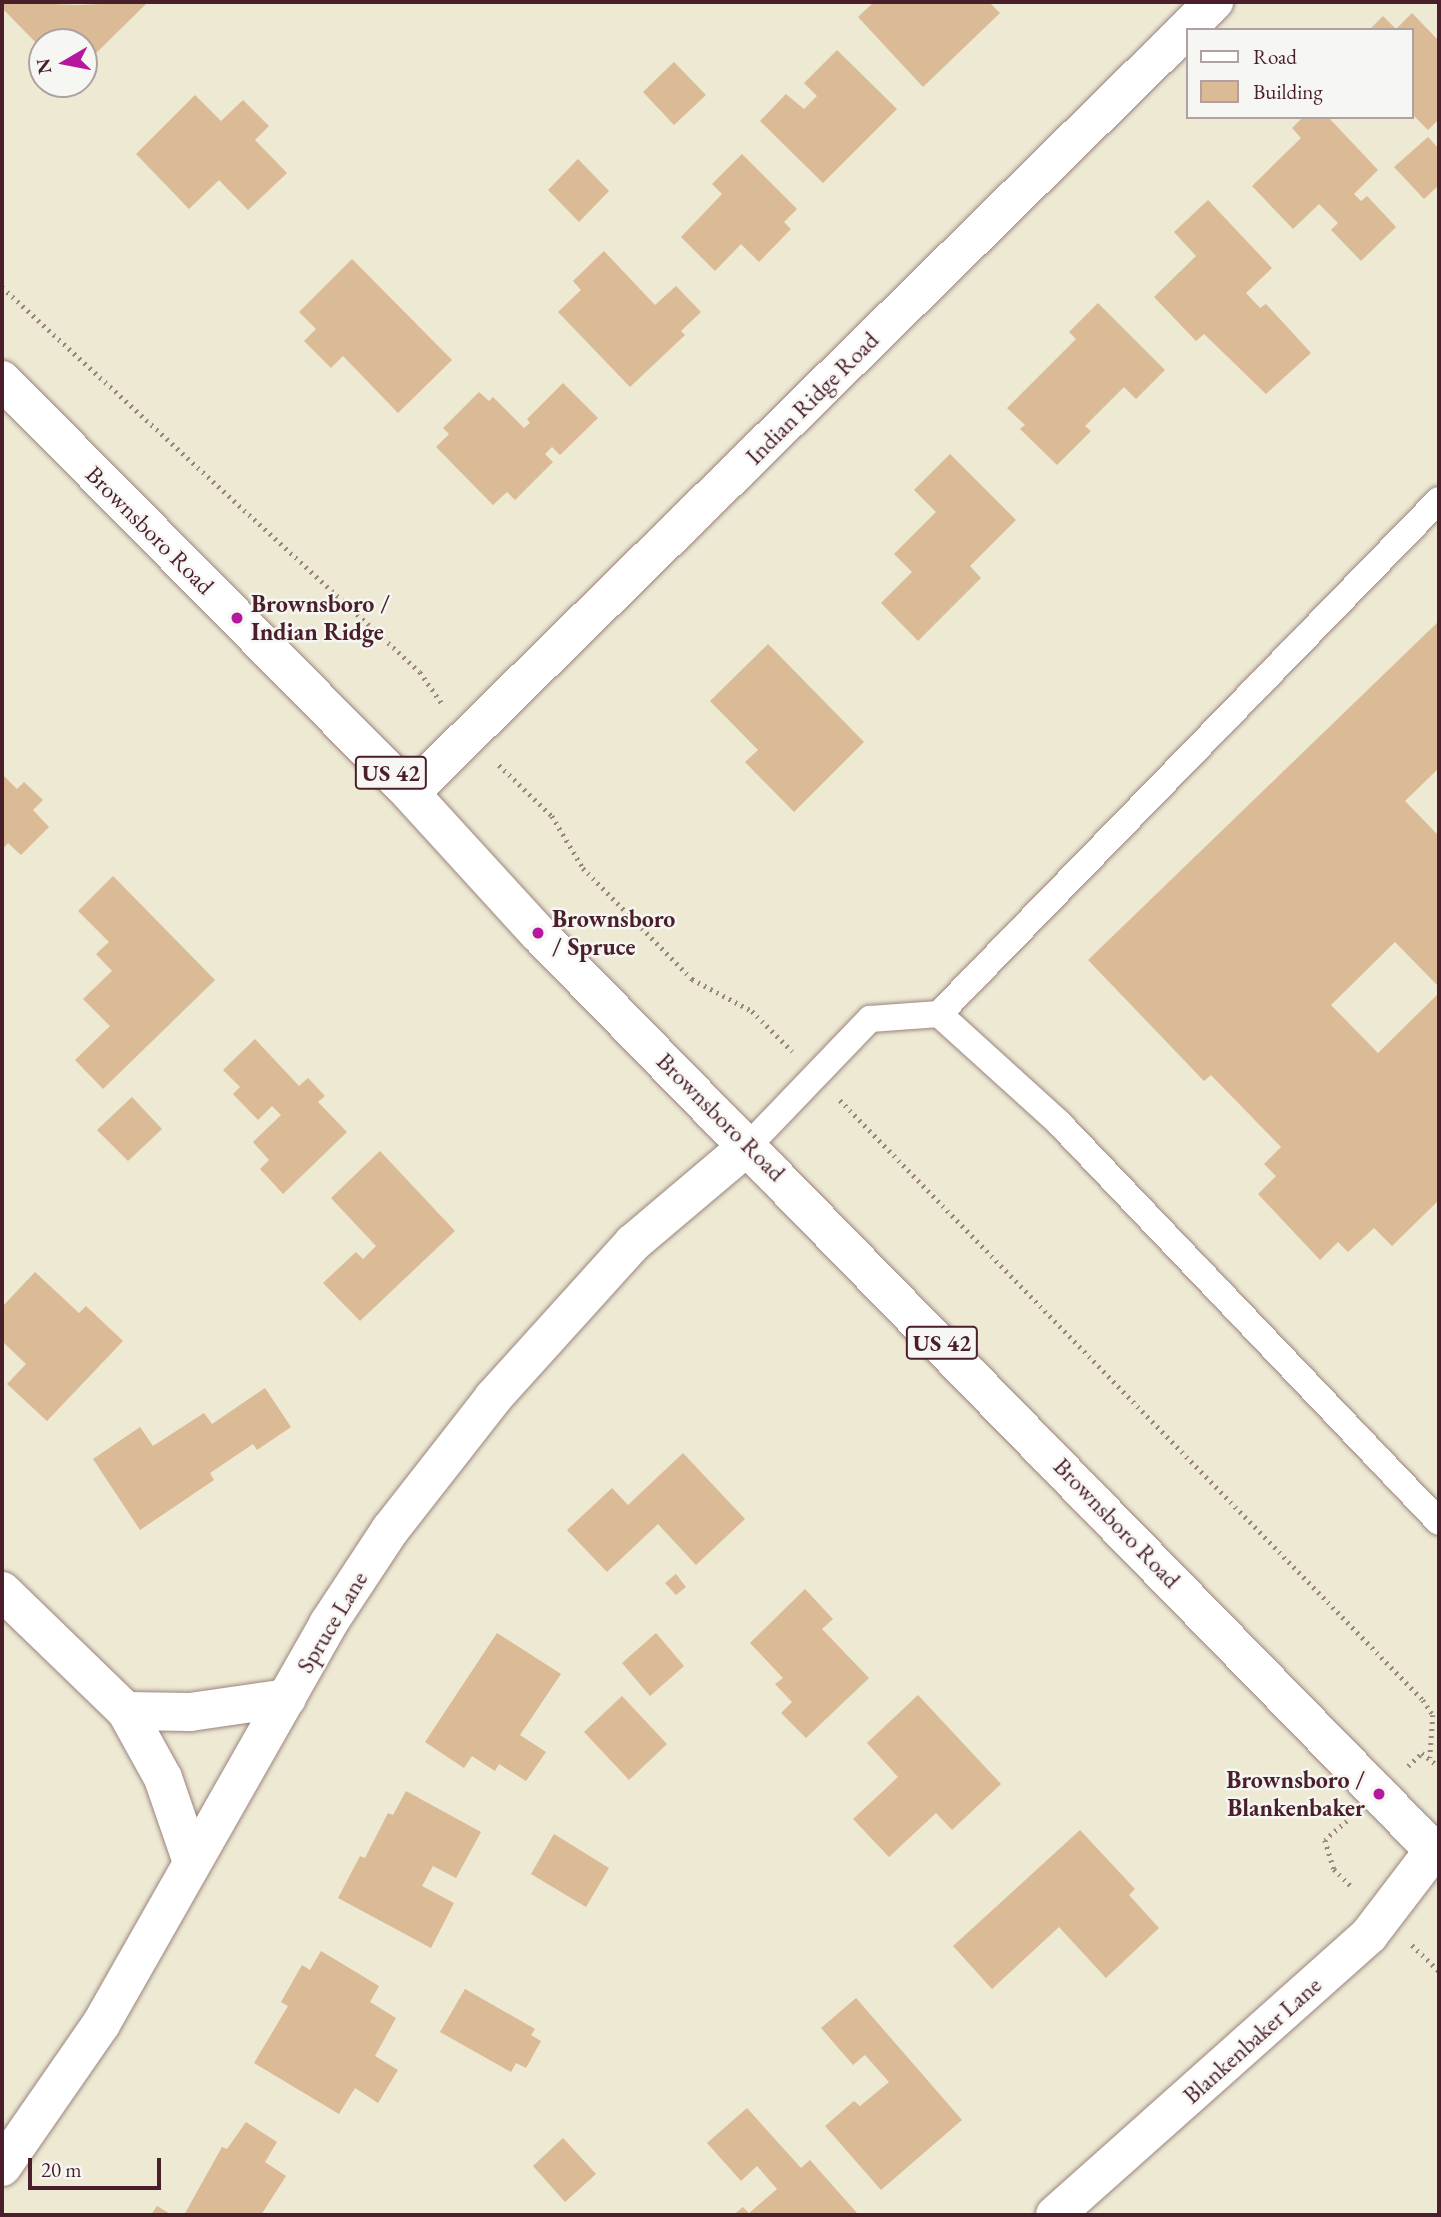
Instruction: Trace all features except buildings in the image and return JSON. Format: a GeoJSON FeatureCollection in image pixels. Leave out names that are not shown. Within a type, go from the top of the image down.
{"type":"FeatureCollection","features":[{"type":"Feature","properties":{"kind":"street","name":"Indian Ridge Road"},"geometry":{"type":"LineString","coordinates":[[1188,28],[1214,2]]}},
{"type":"Feature","properties":{"kind":"street","name":"Indian Ridge Road"},"geometry":{"type":"LineString","coordinates":[[410,793],[1186,30]]}},
{"type":"Feature","properties":{"kind":"street","name":"Brownsboro Road"},"geometry":{"type":"LineString","coordinates":[[2,380],[410,793],[538,933],[1438,1850]]}},
{"type":"Feature","properties":{"kind":"street","name":"Spruce Lane"},"geometry":{"type":"LineString","coordinates":[[2,2167],[70,2074],[328,1624],[390,1530],[493,1398],[633,1243],[749,1145]]}},
{"type":"Feature","properties":{"kind":"street"},"geometry":{"type":"LineString","coordinates":[[2,1591],[126,1712],[163,1778],[192,1862]]}},
{"type":"Feature","properties":{"kind":"street"},"geometry":{"type":"LineString","coordinates":[[126,1712],[190,1712],[287,1698]]}},
{"type":"Feature","properties":{"kind":"street","name":"Blankenbaker Lane"},"geometry":{"type":"LineString","coordinates":[[1055,2215],[1368,1934],[1438,1850]]}},
{"type":"Feature","properties":{"kind":"lane"},"geometry":{"type":"LineString","coordinates":[[749,1145],[870,1019],[939,1014],[1439,500]]}},
{"type":"Feature","properties":{"kind":"lane"},"geometry":{"type":"LineString","coordinates":[[939,1014],[1058,1122],[1439,1522]]}},
{"type":"Feature","properties":{"kind":"path"},"geometry":{"type":"LineString","coordinates":[[2,287],[420,672],[470,735],[552,816],[583,868],[692,979],[752,1011],[1423,1700],[1433,1715],[1430,1758],[1439,1767]]}},
{"type":"Feature","properties":{"kind":"path"},"geometry":{"type":"LineString","coordinates":[[1325,1840],[1334,1869]]}},
{"type":"Feature","properties":{"kind":"place","name":"Brownsboro / Indian Ridge"},"geometry":{"type":"Point","coordinates":[237,618]}},
{"type":"Feature","properties":{"kind":"place","name":"Brownsboro / Spruce"},"geometry":{"type":"Point","coordinates":[538,933]}},
{"type":"Feature","properties":{"kind":"place","name":"Brownsboro / Blankenbaker"},"geometry":{"type":"Point","coordinates":[1379,1794]}}]}
